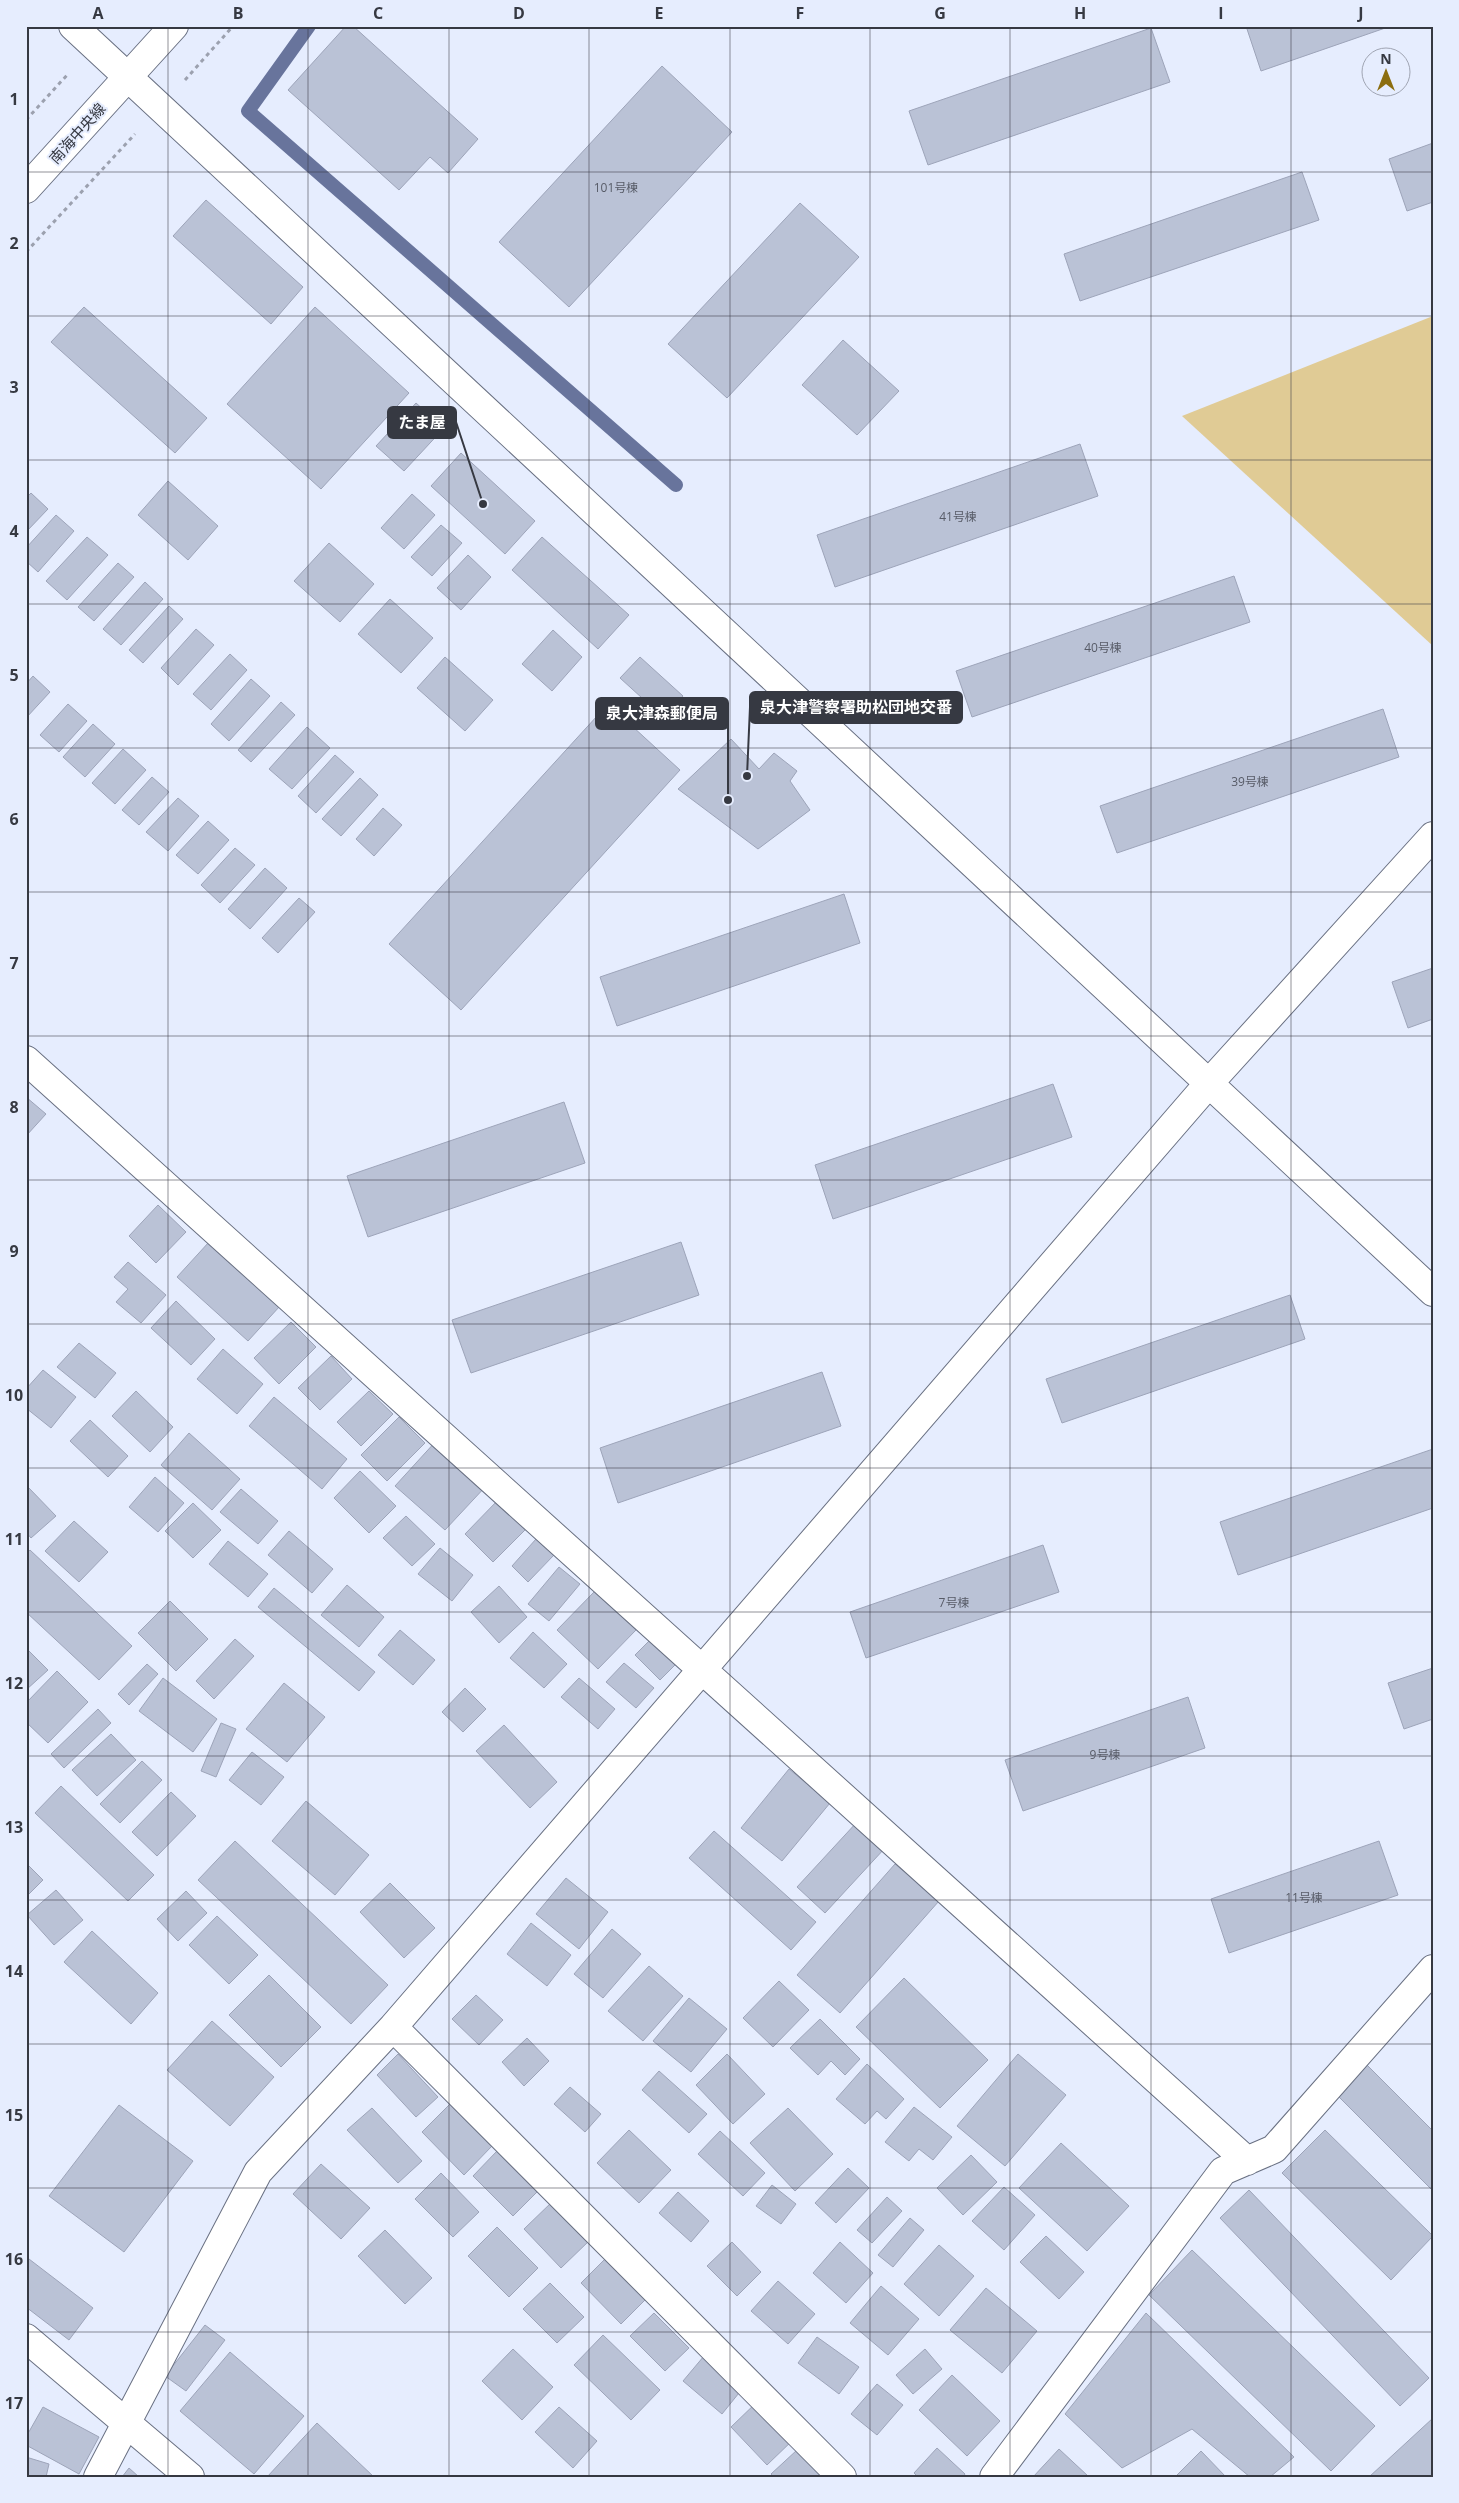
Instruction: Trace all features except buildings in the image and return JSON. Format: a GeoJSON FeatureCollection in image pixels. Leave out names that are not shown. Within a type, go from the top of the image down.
{"type":"FeatureCollection","features":[{"type":"Feature","properties":{"kind":"street"},"geometry":{"type":"LineString","coordinates":[[73,26],[159,108],[1210,1082],[1433,1292]]}},
{"type":"Feature","properties":{"kind":"street","name":"南海中央線"},"geometry":{"type":"LineString","coordinates":[[26,189],[174,26]]}},
{"type":"Feature","properties":{"kind":"street"},"geometry":{"type":"LineString","coordinates":[[98,2477],[258,2172],[393,2028],[1210,1082],[1433,836]]}},
{"type":"Feature","properties":{"kind":"street"},"geometry":{"type":"LineString","coordinates":[[26,1060],[1247,2162]]}},
{"type":"Feature","properties":{"kind":"street"},"geometry":{"type":"LineString","coordinates":[[994,2477],[1223,2171],[1274,2150],[1433,1969]]}},
{"type":"Feature","properties":{"kind":"street"},"geometry":{"type":"LineString","coordinates":[[393,2028],[842,2477]]}},
{"type":"Feature","properties":{"kind":"street"},"geometry":{"type":"LineString","coordinates":[[26,2338],[190,2477]]}},
{"type":"Feature","properties":{"kind":"path"},"geometry":{"type":"LineString","coordinates":[[26,252],[233,26]]}},
{"type":"Feature","properties":{"kind":"shaded area"},"geometry":{"type":"Polygon","coordinates":[[[1433,316],[1433,646],[1182,416],[1433,316]]]}},
{"type":"Feature","properties":{"kind":"waterway"},"geometry":{"type":"LineString","coordinates":[[309,26],[248,111],[676,485]]}},
{"type":"Feature","properties":{"kind":"place","name":"たま屋"},"geometry":{"type":"Point","coordinates":[483,504]}},
{"type":"Feature","properties":{"kind":"place","name":"泉大津警察署助松団地交番"},"geometry":{"type":"Point","coordinates":[747,776]}},
{"type":"Feature","properties":{"kind":"place","name":"泉大津森郵便局"},"geometry":{"type":"Point","coordinates":[728,800]}}]}
